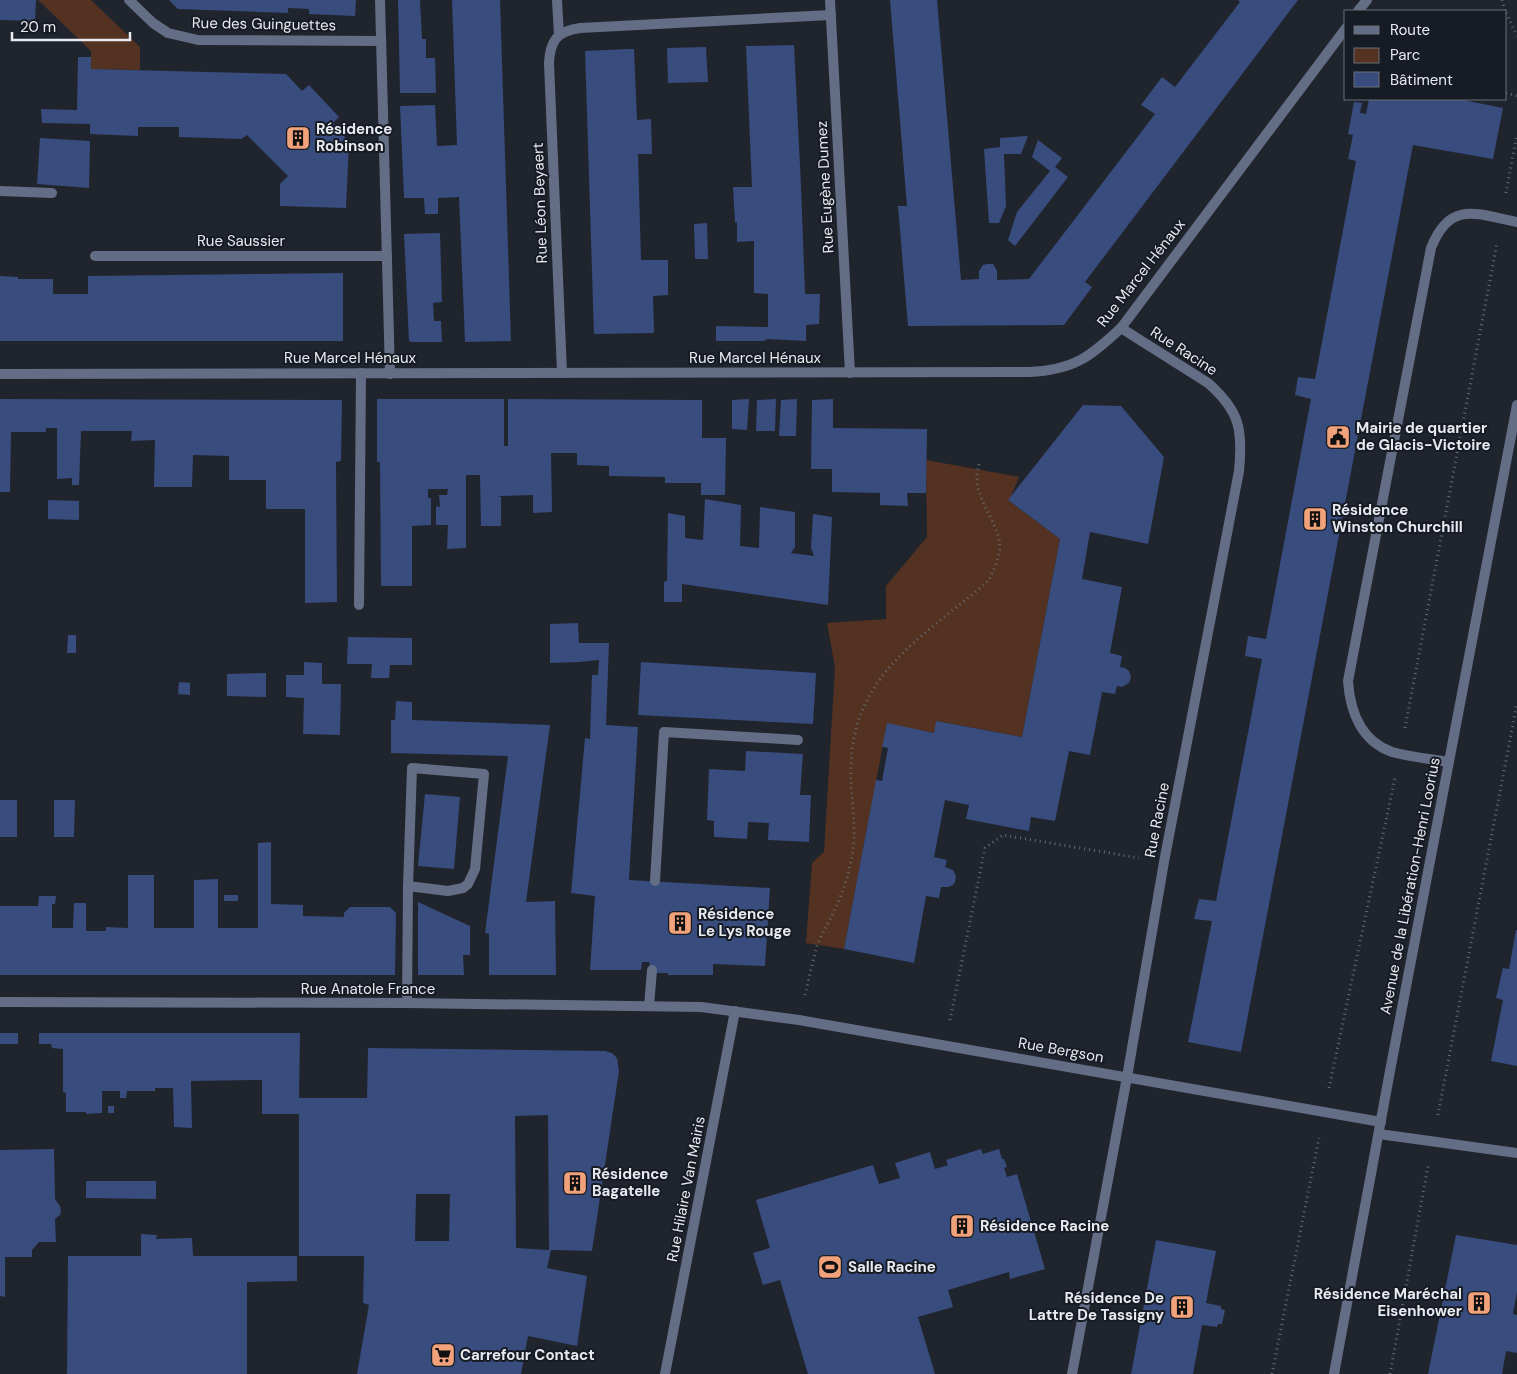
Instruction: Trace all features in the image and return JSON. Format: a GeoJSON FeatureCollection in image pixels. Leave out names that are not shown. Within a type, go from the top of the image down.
{"type":"FeatureCollection","features":[{"type":"Feature","properties":{"kind":"street","name":"Rue des Guinguettes"},"geometry":{"type":"LineString","coordinates":[[129,0],[153,23],[168,32],[198,40],[381,41]]}},
{"type":"Feature","properties":{"kind":"street"},"geometry":{"type":"LineString","coordinates":[[380,0],[390,374]]}},
{"type":"Feature","properties":{"kind":"street","name":"Rue Léon Beyaert"},"geometry":{"type":"LineString","coordinates":[[557,0],[559,35],[550,47],[548,63],[562,373]]}},
{"type":"Feature","properties":{"kind":"street","name":"Rue Eugène Dumez"},"geometry":{"type":"LineString","coordinates":[[830,0],[850,373]]}},
{"type":"Feature","properties":{"kind":"street"},"geometry":{"type":"LineString","coordinates":[[1359,10],[1367,0]]}},
{"type":"Feature","properties":{"kind":"street"},"geometry":{"type":"LineString","coordinates":[[559,35],[580,28],[830,15]]}},
{"type":"Feature","properties":{"kind":"street","name":"Rue Marcel Hénaux"},"geometry":{"type":"LineString","coordinates":[[0,374],[850,373],[1045,371],[1066,366],[1083,359],[1097,350],[1121,328],[1344,31]]}},
{"type":"Feature","properties":{"kind":"street"},"geometry":{"type":"LineString","coordinates":[[0,191],[52,192]]}},
{"type":"Feature","properties":{"kind":"street"},"geometry":{"type":"LineString","coordinates":[[1449,762],[1393,752],[1378,745],[1358,723],[1349,698],[1348,681],[1431,248],[1441,229],[1456,216],[1475,214],[1517,222]]}},
{"type":"Feature","properties":{"kind":"street","name":"Rue Saussier"},"geometry":{"type":"LineString","coordinates":[[95,256],[387,256]]}},
{"type":"Feature","properties":{"kind":"street","name":"Rue Racine"},"geometry":{"type":"LineString","coordinates":[[1072,1374],[1127,1077],[1164,862],[1239,471],[1241,436],[1237,420],[1230,406],[1208,383],[1121,328]]}},
{"type":"Feature","properties":{"kind":"street"},"geometry":{"type":"LineString","coordinates":[[359,605],[361,373]]}},
{"type":"Feature","properties":{"kind":"street","name":"Avenue de la Libération-Henri Loorius"},"geometry":{"type":"LineString","coordinates":[[1334,1374],[1380,1122],[1517,405]]}},
{"type":"Feature","properties":{"kind":"street"},"geometry":{"type":"LineString","coordinates":[[655,881],[664,732],[798,740]]}},
{"type":"Feature","properties":{"kind":"street"},"geometry":{"type":"LineString","coordinates":[[407,1003],[408,886],[412,768],[484,774],[475,869],[468,884],[448,892],[408,886]]}},
{"type":"Feature","properties":{"kind":"street"},"geometry":{"type":"LineString","coordinates":[[649,1006],[652,970]]}},
{"type":"Feature","properties":{"kind":"street","name":"Rue Anatole France"},"geometry":{"type":"LineString","coordinates":[[0,1002],[407,1003],[701,1007],[735,1010]]}},
{"type":"Feature","properties":{"kind":"street","name":"Rue Bergson"},"geometry":{"type":"LineString","coordinates":[[735,1010],[1380,1122]]}},
{"type":"Feature","properties":{"kind":"street","name":"Rue Hilaire Van Mairis"},"geometry":{"type":"LineString","coordinates":[[665,1374],[735,1010]]}},
{"type":"Feature","properties":{"kind":"street"},"geometry":{"type":"LineString","coordinates":[[1379,1134],[1517,1153]]}},
{"type":"Feature","properties":{"kind":"path"},"geometry":{"type":"LineString","coordinates":[[1507,16],[1517,36]]}},
{"type":"Feature","properties":{"kind":"path"},"geometry":{"type":"LineString","coordinates":[[799,1020],[819,942],[844,888],[853,853],[851,767],[853,747],[862,709],[882,675],[897,658],[989,580],[996,567],[999,539],[978,487],[976,474],[980,461]]}},
{"type":"Feature","properties":{"kind":"path"},"geometry":{"type":"LineString","coordinates":[[1390,1374],[1517,703]]}},
{"type":"Feature","properties":{"kind":"path"},"geometry":{"type":"LineString","coordinates":[[945,1045],[985,848],[1003,835],[1164,862]]}},
{"type":"Feature","properties":{"kind":"green space"},"geometry":{"type":"Polygon","coordinates":[[[38,0],[91,0],[140,47],[140,70],[91,69],[91,51],[38,0]]]}},
{"type":"Feature","properties":{"kind":"green space"},"geometry":{"type":"Polygon","coordinates":[[[926,460],[1019,477],[1009,501],[1060,539],[1022,737],[937,721],[934,733],[887,724],[844,949],[806,943],[812,863],[824,852],[835,668],[827,623],[886,619],[886,586],[927,537],[926,460]]]}},
{"type":"Feature","properties":{"kind":"building"},"geometry":{"type":"Polygon","coordinates":[[[0,0],[36,0],[35,21],[0,20],[0,0]]]}},
{"type":"Feature","properties":{"kind":"building"},"geometry":{"type":"Polygon","coordinates":[[[169,0],[356,0],[355,16],[309,14],[309,9],[288,8],[288,13],[178,9],[169,0]]]}},
{"type":"Feature","properties":{"kind":"building"},"geometry":{"type":"Polygon","coordinates":[[[398,0],[420,0],[422,39],[426,39],[426,58],[435,58],[436,93],[400,93],[398,0]]]}},
{"type":"Feature","properties":{"kind":"building"},"geometry":{"type":"Polygon","coordinates":[[[452,0],[500,0],[511,341],[465,342],[459,197],[438,198],[438,214],[425,214],[424,198],[404,198],[400,106],[435,105],[437,146],[457,145],[452,0]]]}},
{"type":"Feature","properties":{"kind":"building"},"geometry":{"type":"Polygon","coordinates":[[[890,0],[937,0],[961,280],[979,279],[979,271],[983,265],[993,264],[997,271],[997,280],[1029,279],[1155,114],[1141,105],[1162,77],[1175,87],[1240,2],[1238,0],[1298,0],[1085,282],[1092,287],[1064,325],[908,326],[898,206],[907,206],[890,0]]]}},
{"type":"Feature","properties":{"kind":"building"},"geometry":{"type":"Polygon","coordinates":[[[794,45],[805,294],[820,294],[819,324],[806,325],[806,341],[767,339],[764,341],[716,341],[716,326],[768,327],[768,294],[754,293],[754,241],[737,242],[737,222],[735,223],[733,187],[752,187],[746,46],[794,45]]]}},
{"type":"Feature","properties":{"kind":"building"},"geometry":{"type":"Polygon","coordinates":[[[706,47],[708,82],[668,83],[667,48],[706,47]]]}},
{"type":"Feature","properties":{"kind":"building"},"geometry":{"type":"Polygon","coordinates":[[[634,49],[637,120],[651,119],[652,154],[638,154],[641,260],[668,260],[668,295],[653,296],[654,333],[594,334],[585,51],[634,49]]]}},
{"type":"Feature","properties":{"kind":"building","name":"Résidence Robinson"},"geometry":{"type":"Polygon","coordinates":[[[78,57],[91,57],[91,69],[286,74],[302,91],[309,85],[339,117],[333,123],[349,142],[346,208],[280,206],[280,184],[288,176],[247,135],[241,139],[179,137],[179,127],[138,127],[138,136],[90,134],[90,124],[42,123],[41,109],[77,110],[78,57]]]}},
{"type":"Feature","properties":{"kind":"building","name":"Résidence Winston Churchill"},"geometry":{"type":"Polygon","coordinates":[[[1369,100],[1463,100],[1503,108],[1493,159],[1413,145],[1241,1052],[1188,1042],[1212,921],[1194,919],[1199,899],[1216,901],[1262,659],[1245,656],[1248,636],[1266,639],[1311,399],[1295,395],[1298,377],[1315,379],[1356,161],[1348,159],[1353,135],[1348,134],[1354,102],[1362,103],[1360,113],[1366,114],[1369,100]]]}},
{"type":"Feature","properties":{"kind":"building"},"geometry":{"type":"Polygon","coordinates":[[[1028,136],[1021,154],[1004,154],[1006,206],[999,223],[989,223],[984,149],[1000,147],[1000,138],[1028,136]]]}},
{"type":"Feature","properties":{"kind":"building"},"geometry":{"type":"Polygon","coordinates":[[[40,138],[90,141],[89,188],[37,184],[40,138]]]}},
{"type":"Feature","properties":{"kind":"building"},"geometry":{"type":"Polygon","coordinates":[[[1038,140],[1062,158],[1055,167],[1068,177],[1015,246],[1008,240],[1017,212],[1050,171],[1032,157],[1038,140]]]}},
{"type":"Feature","properties":{"kind":"building"},"geometry":{"type":"Polygon","coordinates":[[[707,223],[708,259],[695,259],[694,224],[707,223]]]}},
{"type":"Feature","properties":{"kind":"building"},"geometry":{"type":"Polygon","coordinates":[[[440,233],[442,302],[433,303],[434,321],[441,321],[442,342],[411,342],[409,341],[404,234],[440,233]]]}},
{"type":"Feature","properties":{"kind":"building"},"geometry":{"type":"Polygon","coordinates":[[[343,273],[343,341],[0,341],[0,276],[18,277],[18,279],[53,279],[53,294],[88,294],[88,276],[343,273]]]}},
{"type":"Feature","properties":{"kind":"building"},"geometry":{"type":"Polygon","coordinates":[[[0,399],[342,400],[341,461],[336,462],[337,602],[305,603],[305,509],[266,509],[266,480],[229,480],[229,456],[193,455],[192,487],[154,487],[155,440],[131,441],[132,431],[81,431],[79,485],[72,485],[72,478],[57,479],[57,428],[46,428],[46,432],[11,432],[10,492],[0,492],[0,399]]]}},
{"type":"Feature","properties":{"kind":"building"},"geometry":{"type":"Polygon","coordinates":[[[377,399],[504,399],[504,446],[508,446],[508,399],[702,400],[702,438],[726,438],[725,495],[701,495],[701,483],[665,483],[665,477],[609,476],[609,466],[577,465],[577,453],[551,453],[552,512],[533,513],[533,495],[498,496],[501,497],[501,526],[481,526],[480,475],[466,475],[466,548],[447,549],[448,525],[436,525],[436,506],[440,507],[439,495],[447,495],[448,489],[428,489],[428,498],[431,498],[431,525],[412,526],[412,586],[381,586],[380,462],[377,462],[377,399]]]}},
{"type":"Feature","properties":{"kind":"building"},"geometry":{"type":"Polygon","coordinates":[[[749,399],[747,430],[732,429],[732,400],[749,399]]]}},
{"type":"Feature","properties":{"kind":"building"},"geometry":{"type":"Polygon","coordinates":[[[776,399],[775,431],[756,431],[757,400],[776,399]]]}},
{"type":"Feature","properties":{"kind":"building"},"geometry":{"type":"Polygon","coordinates":[[[797,399],[796,436],[779,436],[781,400],[797,399]]]}},
{"type":"Feature","properties":{"kind":"building"},"geometry":{"type":"Polygon","coordinates":[[[833,399],[833,428],[927,429],[926,493],[907,493],[908,506],[880,505],[880,493],[832,492],[832,469],[811,469],[812,400],[833,399]]]}},
{"type":"Feature","properties":{"kind":"building"},"geometry":{"type":"Polygon","coordinates":[[[1083,405],[1121,406],[1164,457],[1148,544],[1090,532],[1082,579],[1122,587],[1110,653],[1122,656],[1120,667],[1129,671],[1131,677],[1129,683],[1122,687],[1117,686],[1115,694],[1102,692],[1090,755],[1069,751],[1055,821],[1031,817],[1029,831],[966,819],[969,805],[945,800],[934,857],[947,860],[945,867],[953,870],[956,876],[955,882],[948,887],[941,887],[939,898],[926,896],[914,963],[844,949],[876,780],[882,781],[888,748],[882,747],[887,723],[934,733],[936,721],[1022,737],[1060,539],[1008,500],[1083,405]]]}},
{"type":"Feature","properties":{"kind":"building"},"geometry":{"type":"Polygon","coordinates":[[[705,499],[741,505],[740,546],[759,548],[760,507],[795,512],[795,547],[791,553],[814,556],[811,548],[813,514],[832,517],[828,605],[682,584],[682,602],[664,602],[664,582],[667,581],[668,513],[685,516],[685,538],[703,540],[705,499]]]}},
{"type":"Feature","properties":{"kind":"building"},"geometry":{"type":"Polygon","coordinates":[[[48,500],[79,501],[79,520],[48,519],[48,500]]]}},
{"type":"Feature","properties":{"kind":"building"},"geometry":{"type":"Polygon","coordinates":[[[578,623],[579,643],[609,643],[606,725],[638,727],[629,880],[770,888],[765,966],[713,964],[713,975],[668,975],[668,973],[657,973],[651,970],[649,962],[642,962],[641,970],[590,970],[595,896],[571,893],[585,738],[590,739],[592,675],[598,675],[599,660],[550,663],[550,624],[578,623]]]}},
{"type":"Feature","properties":{"kind":"building"},"geometry":{"type":"Polygon","coordinates":[[[68,635],[76,635],[76,653],[67,653],[68,635]]]}},
{"type":"Feature","properties":{"kind":"building"},"geometry":{"type":"Polygon","coordinates":[[[348,637],[412,638],[412,665],[390,665],[389,678],[371,678],[372,664],[347,664],[348,637]]]}},
{"type":"Feature","properties":{"kind":"building"},"geometry":{"type":"Polygon","coordinates":[[[304,662],[322,663],[322,684],[341,684],[340,735],[303,734],[304,698],[286,697],[286,675],[304,675],[304,662]]]}},
{"type":"Feature","properties":{"kind":"building"},"geometry":{"type":"Polygon","coordinates":[[[641,662],[816,673],[813,724],[638,715],[641,662]]]}},
{"type":"Feature","properties":{"kind":"building"},"geometry":{"type":"Polygon","coordinates":[[[266,673],[266,697],[227,696],[227,674],[266,673]]]}},
{"type":"Feature","properties":{"kind":"building"},"geometry":{"type":"Polygon","coordinates":[[[179,682],[190,683],[190,695],[178,694],[179,682]]]}},
{"type":"Feature","properties":{"kind":"building"},"geometry":{"type":"Polygon","coordinates":[[[396,701],[412,702],[412,720],[550,725],[526,902],[555,901],[556,975],[489,975],[489,934],[485,933],[508,756],[391,753],[391,720],[395,720],[396,701]]]}},
{"type":"Feature","properties":{"kind":"building"},"geometry":{"type":"Polygon","coordinates":[[[746,751],[803,754],[800,795],[811,795],[809,842],[768,840],[769,823],[748,822],[747,839],[714,837],[714,821],[707,820],[709,769],[745,771],[746,751]]]}},
{"type":"Feature","properties":{"kind":"building"},"geometry":{"type":"Polygon","coordinates":[[[425,794],[460,797],[454,869],[418,866],[425,794]]]}},
{"type":"Feature","properties":{"kind":"building"},"geometry":{"type":"Polygon","coordinates":[[[0,800],[17,800],[17,837],[0,837],[0,800]]]}},
{"type":"Feature","properties":{"kind":"building"},"geometry":{"type":"Polygon","coordinates":[[[54,800],[75,800],[74,837],[54,837],[54,800]]]}},
{"type":"Feature","properties":{"kind":"building"},"geometry":{"type":"Polygon","coordinates":[[[271,842],[271,904],[303,905],[303,916],[344,917],[344,913],[350,907],[390,907],[396,913],[395,975],[0,975],[0,906],[38,906],[39,896],[56,896],[55,904],[52,904],[52,928],[73,928],[74,903],[86,903],[86,931],[106,931],[106,927],[128,928],[128,875],[154,875],[154,928],[194,928],[194,880],[218,879],[218,928],[258,928],[258,843],[271,842]]]}},
{"type":"Feature","properties":{"kind":"building"},"geometry":{"type":"Polygon","coordinates":[[[224,895],[238,895],[238,901],[224,901],[224,895]]]}},
{"type":"Feature","properties":{"kind":"building"},"geometry":{"type":"Polygon","coordinates":[[[418,902],[470,926],[470,955],[463,955],[464,975],[418,975],[418,902]]]}},
{"type":"Feature","properties":{"kind":"building"},"geometry":{"type":"Polygon","coordinates":[[[1516,930],[1517,1066],[1491,1061],[1503,1000],[1496,998],[1503,968],[1509,969],[1516,930]]]}},
{"type":"Feature","properties":{"kind":"building"},"geometry":{"type":"Polygon","coordinates":[[[0,1033],[18,1033],[18,1044],[0,1044],[0,1033]]]}},
{"type":"Feature","properties":{"kind":"building"},"geometry":{"type":"Polygon","coordinates":[[[39,1033],[300,1033],[299,1098],[367,1098],[368,1048],[605,1051],[612,1053],[617,1058],[619,1071],[592,1251],[551,1250],[547,1268],[587,1276],[577,1346],[528,1336],[521,1374],[357,1374],[369,1305],[363,1303],[364,1256],[299,1256],[299,1114],[262,1114],[262,1080],[191,1081],[192,1128],[174,1127],[173,1088],[155,1088],[155,1091],[127,1091],[126,1098],[120,1098],[120,1091],[102,1091],[102,1113],[66,1112],[66,1093],[63,1092],[63,1049],[52,1048],[51,1044],[39,1044],[39,1033]],[[548,1115],[515,1116],[516,1248],[549,1250],[548,1115]],[[416,1194],[415,1241],[449,1241],[450,1194],[416,1194]]]}},
{"type":"Feature","properties":{"kind":"building"},"geometry":{"type":"Polygon","coordinates":[[[108,1106],[114,1106],[114,1113],[108,1113],[108,1106]]]}},
{"type":"Feature","properties":{"kind":"building"},"geometry":{"type":"Polygon","coordinates":[[[54,1149],[55,1199],[61,1211],[60,1215],[55,1219],[56,1242],[39,1242],[32,1250],[32,1257],[5,1257],[5,1297],[0,1296],[0,1150],[54,1149]]]}},
{"type":"Feature","properties":{"kind":"building"},"geometry":{"type":"Polygon","coordinates":[[[981,1149],[983,1154],[999,1149],[1007,1167],[1004,1168],[1007,1177],[1017,1174],[1045,1269],[1010,1279],[1009,1272],[948,1290],[953,1307],[918,1317],[935,1374],[808,1374],[780,1280],[763,1285],[753,1253],[770,1248],[756,1200],[873,1165],[879,1184],[900,1178],[895,1163],[930,1152],[935,1169],[948,1165],[946,1160],[981,1149]]]}},
{"type":"Feature","properties":{"kind":"building"},"geometry":{"type":"Polygon","coordinates":[[[86,1181],[156,1181],[156,1199],[86,1198],[86,1181]]]}},
{"type":"Feature","properties":{"kind":"building"},"geometry":{"type":"Polygon","coordinates":[[[141,1234],[157,1235],[156,1239],[192,1238],[193,1256],[297,1256],[297,1281],[247,1282],[247,1374],[67,1374],[68,1256],[141,1256],[141,1234]]]}},
{"type":"Feature","properties":{"kind":"building","name":"Résidence Maréchal Eisenhower"},"geometry":{"type":"Polygon","coordinates":[[[1456,1235],[1517,1245],[1517,1292],[1513,1314],[1517,1315],[1517,1353],[1506,1351],[1502,1374],[1428,1374],[1456,1235]]]}},
{"type":"Feature","properties":{"kind":"building","name":"Résidence De Lattre De Tassigny"},"geometry":{"type":"Polygon","coordinates":[[[1156,1240],[1216,1251],[1206,1303],[1221,1306],[1221,1309],[1225,1310],[1222,1324],[1218,1324],[1217,1327],[1202,1325],[1193,1374],[1131,1374],[1156,1240]]]}},
{"type":"Feature","properties":{"kind":"place","name":"Résidence Robinson"},"geometry":{"type":"Point","coordinates":[298,138]}},
{"type":"Feature","properties":{"kind":"place","name":"Mairie de quartier de Glacis-Victoire"},"geometry":{"type":"Point","coordinates":[1338,437]}},
{"type":"Feature","properties":{"kind":"place","name":"Résidence Winston Churchill"},"geometry":{"type":"Point","coordinates":[1315,519]}},
{"type":"Feature","properties":{"kind":"place","name":"Résidence Le Lys Rouge"},"geometry":{"type":"Point","coordinates":[680,923]}},
{"type":"Feature","properties":{"kind":"place","name":"Résidence Bagatelle"},"geometry":{"type":"Point","coordinates":[575,1183]}},
{"type":"Feature","properties":{"kind":"place","name":"Résidence Racine"},"geometry":{"type":"Point","coordinates":[962,1226]}},
{"type":"Feature","properties":{"kind":"place","name":"Salle Racine"},"geometry":{"type":"Point","coordinates":[830,1267]}},
{"type":"Feature","properties":{"kind":"place","name":"Résidence Maréchal Eisenhower"},"geometry":{"type":"Point","coordinates":[1479,1303]}},
{"type":"Feature","properties":{"kind":"place","name":"Résidence De Lattre De Tassigny"},"geometry":{"type":"Point","coordinates":[1182,1307]}},
{"type":"Feature","properties":{"kind":"place","name":"Carrefour Contact"},"geometry":{"type":"Point","coordinates":[443,1355]}}]}
